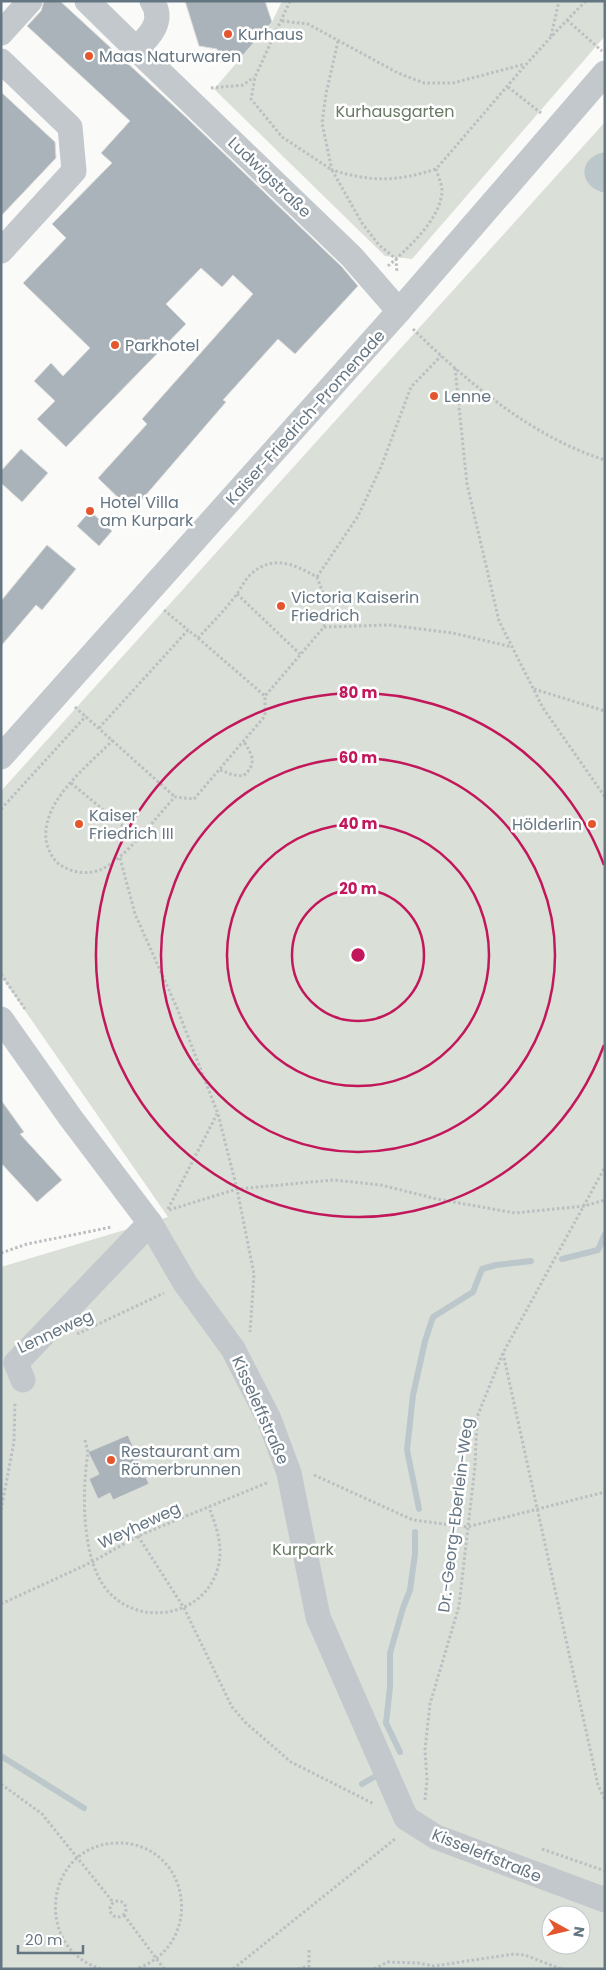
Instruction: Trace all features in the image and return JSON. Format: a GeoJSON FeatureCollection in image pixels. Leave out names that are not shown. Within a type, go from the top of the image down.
{"type":"FeatureCollection","features":[{"type":"Feature","properties":{"kind":"street"},"geometry":{"type":"LineString","coordinates":[[1,33],[30,1]]}},
{"type":"Feature","properties":{"kind":"street"},"geometry":{"type":"LineString","coordinates":[[136,48],[152,33],[156,23],[157,13],[152,1]]}},
{"type":"Feature","properties":{"kind":"street","name":"Ludwigstraße"},"geometry":{"type":"LineString","coordinates":[[98,5],[136,48],[181,93],[352,257],[399,311]]}},
{"type":"Feature","properties":{"kind":"street"},"geometry":{"type":"LineString","coordinates":[[1,251],[4,251],[74,171],[70,127],[3,65]]}},
{"type":"Feature","properties":{"kind":"street","name":"Kaiser-Friedrich-Promenade"},"geometry":{"type":"LineString","coordinates":[[1,757],[399,311],[605,72]]}},
{"type":"Feature","properties":{"kind":"street","name":"Kisseleffstraße"},"geometry":{"type":"LineString","coordinates":[[1,1018],[70,1117],[157,1217],[185,1283],[233,1349],[268,1419],[299,1473],[318,1617],[411,1818],[436,1837],[605,1900]]}},
{"type":"Feature","properties":{"kind":"street"},"geometry":{"type":"LineString","coordinates":[[20,1372],[157,1217]]}},
{"type":"Feature","properties":{"kind":"path"},"geometry":{"type":"LineString","coordinates":[[550,36],[559,1]]}},
{"type":"Feature","properties":{"kind":"path"},"geometry":{"type":"LineString","coordinates":[[288,2],[282,21],[255,77],[251,99],[282,137],[332,170],[379,180],[409,178],[436,169],[550,36],[586,1]]}},
{"type":"Feature","properties":{"kind":"path"},"geometry":{"type":"LineString","coordinates":[[567,20],[596,46]]}},
{"type":"Feature","properties":{"kind":"path"},"geometry":{"type":"LineString","coordinates":[[282,21],[308,24],[398,73],[424,83],[452,83],[525,64]]}},
{"type":"Feature","properties":{"kind":"path"},"geometry":{"type":"LineString","coordinates":[[338,41],[326,94],[322,122],[325,146],[332,170],[362,223],[379,245],[396,259]]}},
{"type":"Feature","properties":{"kind":"path"},"geometry":{"type":"LineString","coordinates":[[181,93],[202,86],[214,89],[244,85],[255,77]]}},
{"type":"Feature","properties":{"kind":"path"},"geometry":{"type":"LineString","coordinates":[[508,87],[540,112]]}},
{"type":"Feature","properties":{"kind":"path"},"geometry":{"type":"LineString","coordinates":[[373,280],[400,257],[440,209],[442,189],[436,169]]}},
{"type":"Feature","properties":{"kind":"path"},"geometry":{"type":"LineString","coordinates":[[399,311],[441,356],[508,410],[574,451],[605,460]]}},
{"type":"Feature","properties":{"kind":"path"},"geometry":{"type":"LineString","coordinates":[[317,577],[358,516],[381,466],[410,388],[441,356]]}},
{"type":"Feature","properties":{"kind":"path"},"geometry":{"type":"LineString","coordinates":[[455,367],[467,484],[499,621],[543,708],[605,797]]}},
{"type":"Feature","properties":{"kind":"path"},"geometry":{"type":"LineString","coordinates":[[59,692],[175,797],[194,799],[265,716],[265,696],[324,627],[328,606],[317,577],[296,565],[278,561],[261,566],[255,571],[198,638]]}},
{"type":"Feature","properties":{"kind":"path"},"geometry":{"type":"LineString","coordinates":[[237,594],[300,654]]}},
{"type":"Feature","properties":{"kind":"path"},"geometry":{"type":"LineString","coordinates":[[146,596],[265,696]]}},
{"type":"Feature","properties":{"kind":"path"},"geometry":{"type":"LineString","coordinates":[[324,627],[389,624],[453,633],[512,647]]}},
{"type":"Feature","properties":{"kind":"path"},"geometry":{"type":"LineString","coordinates":[[99,728],[188,630]]}},
{"type":"Feature","properties":{"kind":"path"},"geometry":{"type":"LineString","coordinates":[[534,689],[605,711]]}},
{"type":"Feature","properties":{"kind":"path"},"geometry":{"type":"LineString","coordinates":[[1,809],[86,716]]}},
{"type":"Feature","properties":{"kind":"path"},"geometry":{"type":"LineString","coordinates":[[113,740],[71,783],[48,814],[45,835],[50,854],[61,866],[82,872],[94,872],[120,858],[136,838],[175,797]]}},
{"type":"Feature","properties":{"kind":"path"},"geometry":{"type":"LineString","coordinates":[[220,770],[233,776],[243,776],[250,770],[253,762],[252,754],[244,742]]}},
{"type":"Feature","properties":{"kind":"path"},"geometry":{"type":"LineString","coordinates":[[71,783],[136,838]]}},
{"type":"Feature","properties":{"kind":"path"},"geometry":{"type":"LineString","coordinates":[[120,858],[135,914],[177,1008],[218,1114],[237,1189],[254,1274],[250,1333]]}},
{"type":"Feature","properties":{"kind":"path"},"geometry":{"type":"LineString","coordinates":[[157,1217],[218,1114]]}},
{"type":"Feature","properties":{"kind":"path","name":"Dr.-Georg-Eberlein-Weg"},"geometry":{"type":"LineString","coordinates":[[411,1818],[427,1780],[425,1750],[430,1704],[460,1606],[475,1466],[477,1417],[503,1353],[605,1167]]}},
{"type":"Feature","properties":{"kind":"path"},"geometry":{"type":"LineString","coordinates":[[1,1253],[26,1244],[157,1217],[237,1189],[333,1180],[381,1185],[437,1199],[515,1213],[584,1206],[603,1201]]}},
{"type":"Feature","properties":{"kind":"path","name":"Lenneweg"},"geometry":{"type":"LineString","coordinates":[[69,1338],[185,1283]]}},
{"type":"Feature","properties":{"kind":"path"},"geometry":{"type":"LineString","coordinates":[[503,1353],[598,1785],[605,1800]]}},
{"type":"Feature","properties":{"kind":"path","name":"Lenneweg"},"geometry":{"type":"LineString","coordinates":[[1,1510],[14,1442],[20,1372]]}},
{"type":"Feature","properties":{"kind":"path"},"geometry":{"type":"LineString","coordinates":[[85,1440],[88,1452],[86,1538],[92,1562],[106,1589],[120,1603],[136,1610],[156,1613],[184,1608],[193,1604],[216,1573],[220,1552],[216,1528],[209,1507]]}},
{"type":"Feature","properties":{"kind":"path"},"geometry":{"type":"LineString","coordinates":[[299,1473],[413,1520],[467,1527],[605,1492]]}},
{"type":"Feature","properties":{"kind":"path","name":"Weyheweg"},"geometry":{"type":"LineString","coordinates":[[1,1604],[92,1562],[138,1536],[299,1473]]}},
{"type":"Feature","properties":{"kind":"path"},"geometry":{"type":"LineString","coordinates":[[138,1536],[184,1608],[232,1707],[246,1723],[291,1762],[351,1794],[411,1818],[234,1969]]}},
{"type":"Feature","properties":{"kind":"path"},"geometry":{"type":"LineString","coordinates":[[1,1784],[42,1814],[113,1902]]}},
{"type":"Feature","properties":{"kind":"path"},"geometry":{"type":"LineString","coordinates":[[101,1969],[72,1952],[64,1942],[55,1917],[56,1897],[62,1878],[78,1858],[101,1846],[126,1844],[150,1851],[169,1868],[180,1890],[182,1916],[174,1940],[157,1958],[136,1969]]}},
{"type":"Feature","properties":{"kind":"path"},"geometry":{"type":"LineString","coordinates":[[118,1900],[125,1904],[127,1910],[124,1915],[119,1917],[113,1915],[110,1909],[113,1902],[118,1900]]}},
{"type":"Feature","properties":{"kind":"path"},"geometry":{"type":"LineString","coordinates":[[124,1915],[164,1969]]}},
{"type":"Feature","properties":{"kind":"path"},"geometry":{"type":"LineString","coordinates":[[298,1969],[309,1966],[309,1948]]}},
{"type":"Feature","properties":{"kind":"path"},"geometry":{"type":"LineString","coordinates":[[374,1969],[388,1962],[418,1963],[434,1966],[514,1954],[525,1955],[561,1969]]}},
{"type":"Feature","properties":{"kind":"green space","name":"Kurhausgarten"},"geometry":{"type":"Polygon","coordinates":[[[282,1],[605,1],[605,36],[412,259],[385,256],[214,89],[272,22],[282,1]]]}},
{"type":"Feature","properties":{"kind":"green space","name":"Kurpark"},"geometry":{"type":"Polygon","coordinates":[[[605,122],[605,1969],[1,1969],[1,1267],[168,1217],[1,976],[1,791],[605,122]]]}},
{"type":"Feature","properties":{"kind":"shaded area"},"geometry":{"type":"Polygon","coordinates":[[[605,152],[605,193],[596,190],[590,185],[584,172],[589,160],[605,152]]]}},
{"type":"Feature","properties":{"kind":"building"},"geometry":{"type":"Polygon","coordinates":[[[44,1],[60,1],[188,119],[342,267],[358,286],[295,354],[278,339],[223,400],[226,402],[132,511],[98,478],[147,424],[142,419],[253,294],[233,275],[222,287],[201,268],[166,304],[186,324],[66,447],[37,419],[55,401],[34,381],[51,363],[63,376],[90,348],[23,283],[66,238],[52,224],[112,163],[101,153],[130,121],[27,26],[41,11],[44,1]]]}},
{"type":"Feature","properties":{"kind":"building","name":"Kurhaus"},"geometry":{"type":"Polygon","coordinates":[[[185,1],[265,1],[272,22],[236,63],[220,62],[217,49],[199,46],[185,1]]]}},
{"type":"Feature","properties":{"kind":"building"},"geometry":{"type":"Polygon","coordinates":[[[1,92],[55,142],[56,158],[1,216],[1,92]]]}},
{"type":"Feature","properties":{"kind":"building"},"geometry":{"type":"Polygon","coordinates":[[[21,449],[48,473],[22,502],[1,483],[1,471],[21,449]]]}},
{"type":"Feature","properties":{"kind":"building"},"geometry":{"type":"Polygon","coordinates":[[[90,511],[112,531],[99,546],[77,526],[90,511]]]}},
{"type":"Feature","properties":{"kind":"building"},"geometry":{"type":"Polygon","coordinates":[[[47,545],[76,569],[42,610],[36,605],[1,646],[1,601],[47,545]]]}},
{"type":"Feature","properties":{"kind":"building"},"geometry":{"type":"Polygon","coordinates":[[[1,1100],[24,1132],[20,1134],[62,1180],[37,1202],[1,1163],[1,1100]]]}},
{"type":"Feature","properties":{"kind":"building"},"geometry":{"type":"Polygon","coordinates":[[[128,1435],[149,1484],[113,1500],[110,1493],[98,1499],[89,1479],[99,1474],[88,1452],[128,1435]]]}},
{"type":"Feature","properties":{"kind":"waterway"},"geometry":{"type":"LineString","coordinates":[[562,1259],[598,1250],[605,1234]]}},
{"type":"Feature","properties":{"kind":"waterway"},"geometry":{"type":"LineString","coordinates":[[419,1509],[407,1450],[413,1395],[425,1341],[433,1317],[473,1292],[482,1269],[496,1265],[531,1261]]}},
{"type":"Feature","properties":{"kind":"waterway"},"geometry":{"type":"LineString","coordinates":[[400,1752],[386,1723],[390,1687],[390,1653],[410,1590],[415,1554],[415,1532]]}},
{"type":"Feature","properties":{"kind":"waterway"},"geometry":{"type":"LineString","coordinates":[[1,1756],[84,1808]]}},
{"type":"Feature","properties":{"kind":"waterway"},"geometry":{"type":"LineString","coordinates":[[362,1784],[376,1776]]}},
{"type":"Feature","properties":{"kind":"place","name":"Kurhaus"},"geometry":{"type":"Point","coordinates":[228,34]}},
{"type":"Feature","properties":{"kind":"place","name":"Maas Naturwaren"},"geometry":{"type":"Point","coordinates":[89,56]}},
{"type":"Feature","properties":{"kind":"place","name":"Parkhotel"},"geometry":{"type":"Point","coordinates":[115,345]}},
{"type":"Feature","properties":{"kind":"place","name":"Lenne"},"geometry":{"type":"Point","coordinates":[434,396]}},
{"type":"Feature","properties":{"kind":"place","name":"Hotel Villa am Kurpark"},"geometry":{"type":"Point","coordinates":[90,511]}},
{"type":"Feature","properties":{"kind":"place","name":"Victoria Kaiserin Friedrich"},"geometry":{"type":"Point","coordinates":[281,606]}},
{"type":"Feature","properties":{"kind":"place","name":"Kaiser Friedrich III"},"geometry":{"type":"Point","coordinates":[79,824]}},
{"type":"Feature","properties":{"kind":"place","name":"Hölderlin"},"geometry":{"type":"Point","coordinates":[592,824]}},
{"type":"Feature","properties":{"kind":"place","name":"Restaurant am Römerbrunnen"},"geometry":{"type":"Point","coordinates":[111,1460]}}]}
